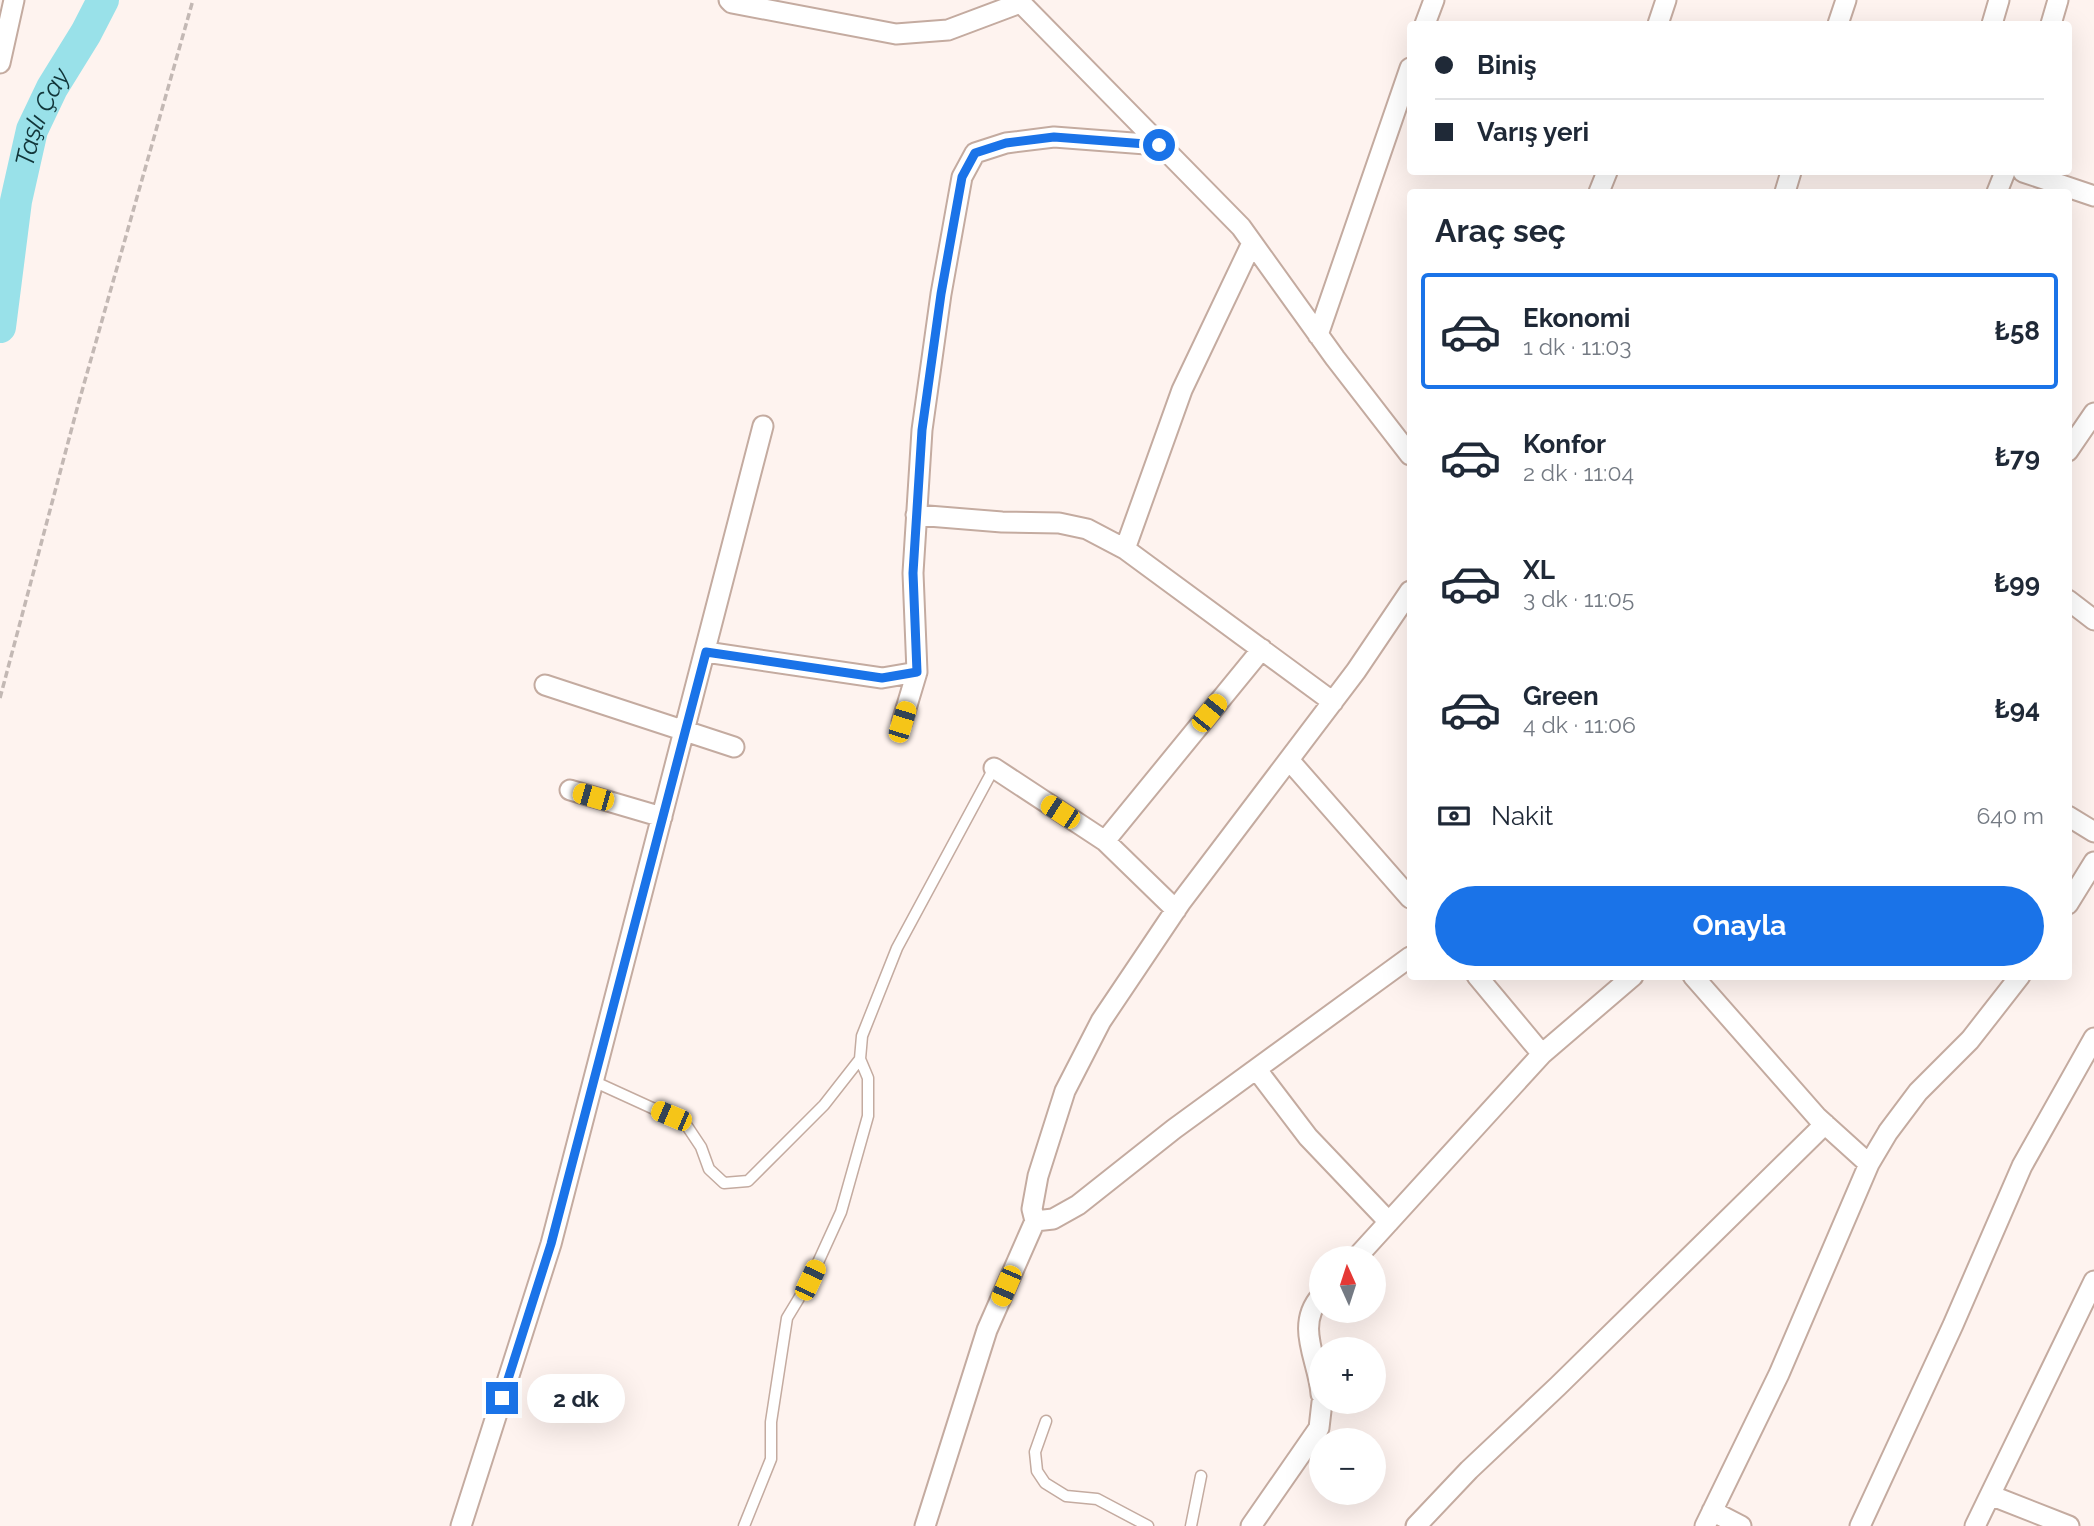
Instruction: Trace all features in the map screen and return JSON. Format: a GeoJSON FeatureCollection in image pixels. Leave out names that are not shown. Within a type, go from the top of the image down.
{"type":"FeatureCollection","features":[{"type":"Feature","properties":{"kind":"street"},"geometry":{"type":"LineString","coordinates":[[0,63],[14,0]]}},
{"type":"Feature","properties":{"kind":"street"},"geometry":{"type":"LineString","coordinates":[[729,0],[741,5],[896,34],[948,30],[1019,1],[1241,227],[1318,335],[1407,451]]}},
{"type":"Feature","properties":{"kind":"street"},"geometry":{"type":"LineString","coordinates":[[1427,21],[1434,0]]}},
{"type":"Feature","properties":{"kind":"street"},"geometry":{"type":"LineString","coordinates":[[1659,21],[1666,0]]}},
{"type":"Feature","properties":{"kind":"street"},"geometry":{"type":"LineString","coordinates":[[1839,21],[1846,0]]}},
{"type":"Feature","properties":{"kind":"street"},"geometry":{"type":"LineString","coordinates":[[1993,21],[1999,0]]}},
{"type":"Feature","properties":{"kind":"street"},"geometry":{"type":"LineString","coordinates":[[2052,21],[2058,0]]}},
{"type":"Feature","properties":{"kind":"street"},"geometry":{"type":"LineString","coordinates":[[1318,335],[1407,77]]}},
{"type":"Feature","properties":{"kind":"street"},"geometry":{"type":"LineString","coordinates":[[902,722],[917,672],[913,573],[922,430],[941,294],[962,177],[975,153],[1006,143],[1054,137],[1159,145]]}},
{"type":"Feature","properties":{"kind":"street"},"geometry":{"type":"LineString","coordinates":[[2032,175],[2094,196]]}},
{"type":"Feature","properties":{"kind":"street"},"geometry":{"type":"LineString","coordinates":[[1125,549],[1182,390],[1252,243]]}},
{"type":"Feature","properties":{"kind":"street"},"geometry":{"type":"LineString","coordinates":[[2072,445],[2094,413]]}},
{"type":"Feature","properties":{"kind":"street"},"geometry":{"type":"LineString","coordinates":[[461,1526],[551,1244],[764,426]]}},
{"type":"Feature","properties":{"kind":"street"},"geometry":{"type":"LineString","coordinates":[[916,515],[1002,522],[1059,523],[1087,529],[1125,549],[1333,702]]}},
{"type":"Feature","properties":{"kind":"street"},"geometry":{"type":"LineString","coordinates":[[925,1526],[987,1330],[1035,1220],[1032,1209],[1038,1175],[1065,1091],[1101,1021],[1176,909],[1333,702],[1407,595]]}},
{"type":"Feature","properties":{"kind":"street"},"geometry":{"type":"LineString","coordinates":[[2072,603],[2094,620]]}},
{"type":"Feature","properties":{"kind":"street"},"geometry":{"type":"LineString","coordinates":[[1105,841],[1262,649]]}},
{"type":"Feature","properties":{"kind":"street"},"geometry":{"type":"LineString","coordinates":[[706,652],[882,678],[917,672]]}},
{"type":"Feature","properties":{"kind":"street"},"geometry":{"type":"LineString","coordinates":[[545,685],[734,747]]}},
{"type":"Feature","properties":{"kind":"street"},"geometry":{"type":"LineString","coordinates":[[1289,760],[1407,895]]}},
{"type":"Feature","properties":{"kind":"street"},"geometry":{"type":"LineString","coordinates":[[994,768],[1105,841],[1176,909]]}},
{"type":"Feature","properties":{"kind":"street"},"geometry":{"type":"LineString","coordinates":[[570,790],[663,817]]}},
{"type":"Feature","properties":{"kind":"street"},"geometry":{"type":"LineString","coordinates":[[2072,818],[2094,832]]}},
{"type":"Feature","properties":{"kind":"street"},"geometry":{"type":"LineString","coordinates":[[2072,898],[2094,862]]}},
{"type":"Feature","properties":{"kind":"street"},"geometry":{"type":"LineString","coordinates":[[1035,1220],[1053,1219],[1078,1205],[1174,1129],[1407,959]]}},
{"type":"Feature","properties":{"kind":"street"},"geometry":{"type":"LineString","coordinates":[[1480,980],[1542,1054]]}},
{"type":"Feature","properties":{"kind":"street"},"geometry":{"type":"LineString","coordinates":[[1367,1246],[1542,1054],[1628,980]]}},
{"type":"Feature","properties":{"kind":"street"},"geometry":{"type":"LineString","coordinates":[[1697,980],[1825,1125],[1869,1164]]}},
{"type":"Feature","properties":{"kind":"street"},"geometry":{"type":"LineString","coordinates":[[1741,1526],[1709,1519],[1779,1374],[1869,1164],[1888,1132],[1918,1092],[1970,1040],[2017,980]]}},
{"type":"Feature","properties":{"kind":"street"},"geometry":{"type":"LineString","coordinates":[[1860,1526],[1953,1325],[2022,1166],[2094,1038]]}},
{"type":"Feature","properties":{"kind":"street"},"geometry":{"type":"LineString","coordinates":[[1257,1070],[1308,1137],[1389,1222]]}},
{"type":"Feature","properties":{"kind":"street"},"geometry":{"type":"LineString","coordinates":[[1416,1526],[1469,1470],[1825,1125]]}},
{"type":"Feature","properties":{"kind":"street"},"geometry":{"type":"LineString","coordinates":[[1975,1526],[2094,1281]]}},
{"type":"Feature","properties":{"kind":"street"},"geometry":{"type":"LineString","coordinates":[[1251,1526],[1319,1428],[1321,1414]]}},
{"type":"Feature","properties":{"kind":"street"},"geometry":{"type":"LineString","coordinates":[[1990,1495],[2069,1526]]}},
{"type":"Feature","properties":{"kind":"lane"},"geometry":{"type":"LineString","coordinates":[[744,1526],[771,1459],[771,1422],[787,1318],[810,1280],[841,1212],[867,1116],[868,1079],[860,1059],[862,1036],[897,948],[994,768]]}},
{"type":"Feature","properties":{"kind":"lane"},"geometry":{"type":"LineString","coordinates":[[593,1081],[685,1123],[701,1147],[709,1169],[724,1183],[748,1181],[824,1105],[860,1059]]}},
{"type":"Feature","properties":{"kind":"lane"},"geometry":{"type":"LineString","coordinates":[[1046,1421],[1035,1452],[1037,1471],[1045,1483],[1066,1496],[1097,1499],[1147,1526]]}},
{"type":"Feature","properties":{"kind":"lane"},"geometry":{"type":"LineString","coordinates":[[1191,1526],[1201,1476]]}},
{"type":"Feature","properties":{"kind":"path"},"geometry":{"type":"LineString","coordinates":[[0,698],[78,405],[193,0]]}},
{"type":"Feature","properties":{"kind":"waterway","name":"Taşlı Çay"},"geometry":{"type":"LineString","coordinates":[[0,327],[16,201],[32,130],[52,88],[103,0]]}},
{"type":"Feature","properties":{"kind":"route"},"geometry":{"type":"LineString","coordinates":[[502,1398],[551,1244],[706,652],[882,678],[917,672],[913,573],[922,430],[941,294],[962,177],[975,153],[1006,143],[1054,137],[1159,145]]}}]}
